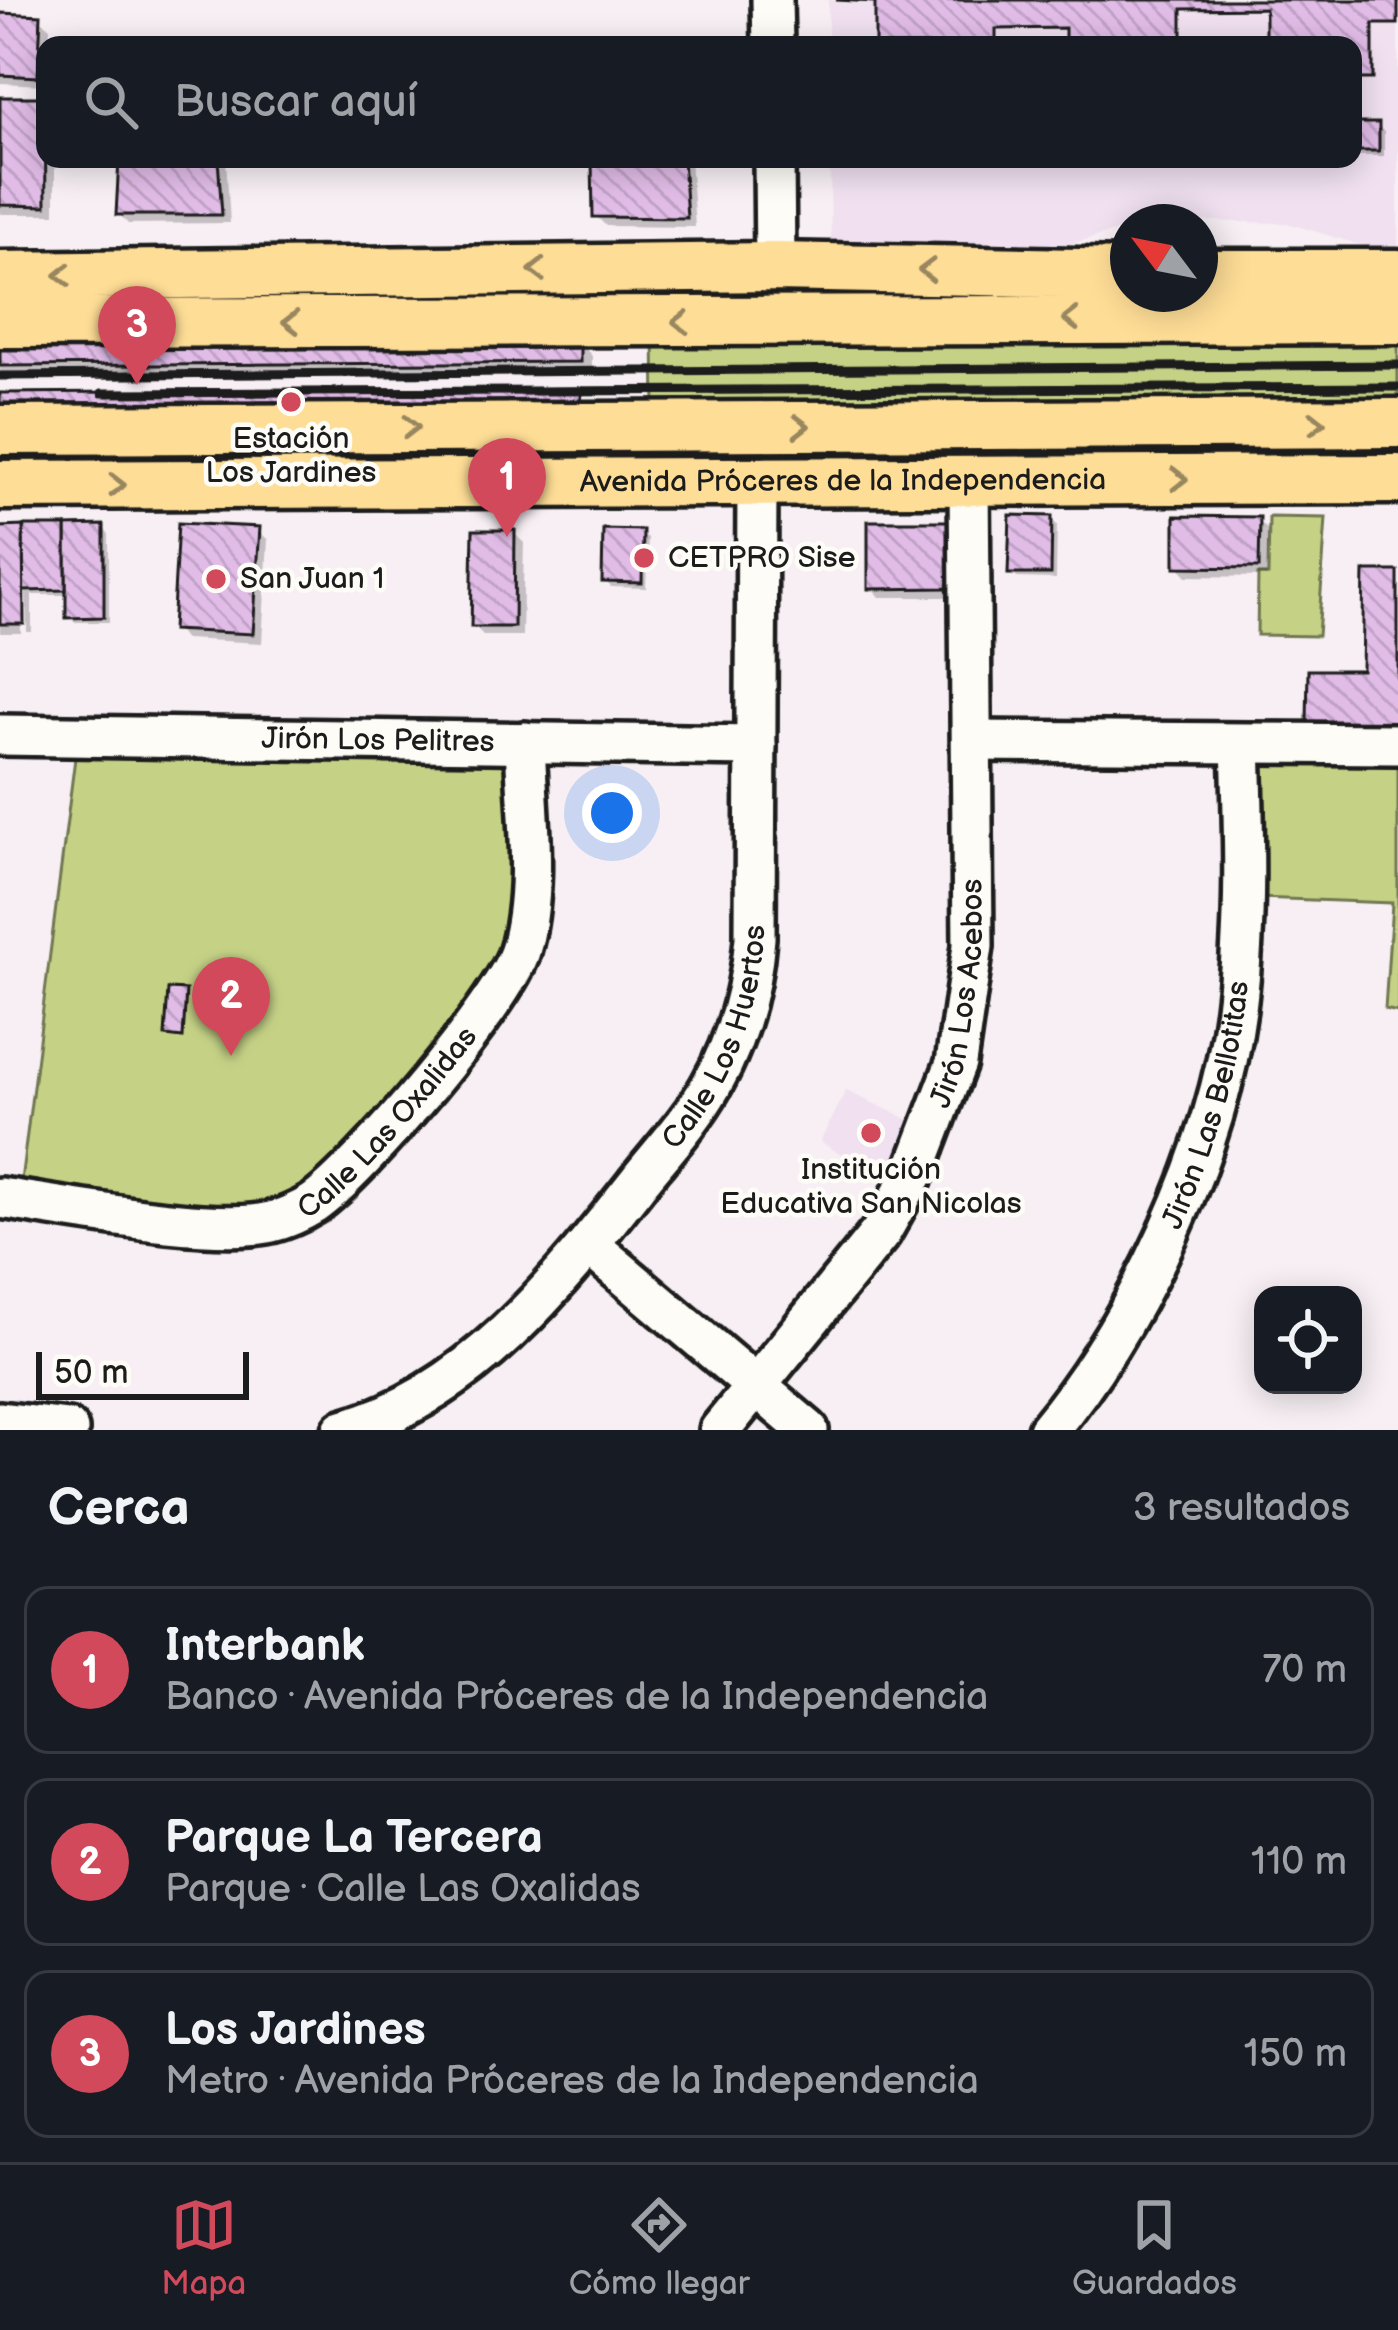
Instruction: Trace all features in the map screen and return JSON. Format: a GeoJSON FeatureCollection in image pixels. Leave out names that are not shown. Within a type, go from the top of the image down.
{"type":"FeatureCollection","features":[{"type":"Feature","properties":{"kind":"main road"},"geometry":{"type":"LineString","coordinates":[[0,276],[775,267],[1110,274]]}},
{"type":"Feature","properties":{"kind":"main road"},"geometry":{"type":"LineString","coordinates":[[1218,274],[1398,274]]}},
{"type":"Feature","properties":{"kind":"main road"},"geometry":{"type":"LineString","coordinates":[[0,323],[1398,319]]}},
{"type":"Feature","properties":{"kind":"main road","name":"Avenida Próceres de la Independencia"},"geometry":{"type":"LineString","coordinates":[[0,430],[1398,423]]}},
{"type":"Feature","properties":{"kind":"main road","name":"Avenida Próceres de la Independencia"},"geometry":{"type":"LineString","coordinates":[[0,485],[1398,479]]}},
{"type":"Feature","properties":{"kind":"street"},"geometry":{"type":"LineString","coordinates":[[772,0],[773,36]]}},
{"type":"Feature","properties":{"kind":"street"},"geometry":{"type":"LineString","coordinates":[[774,168],[775,267]]}},
{"type":"Feature","properties":{"kind":"street","name":"Calle Los Huertos"},"geometry":{"type":"LineString","coordinates":[[343,1430],[410,1406],[450,1380],[518,1321],[589,1245],[711,1087],[751,990],[757,482]]}},
{"type":"Feature","properties":{"kind":"street","name":"Jirón Los Acebos"},"geometry":{"type":"LineString","coordinates":[[720,1430],[881,1232],[940,1116],[959,1044],[973,946],[969,482]]}},
{"type":"Feature","properties":{"kind":"street","name":"Jirón Los Pelitres"},"geometry":{"type":"LineString","coordinates":[[0,735],[756,746]]}},
{"type":"Feature","properties":{"kind":"street"},"geometry":{"type":"LineString","coordinates":[[973,741],[1398,744]]}},
{"type":"Feature","properties":{"kind":"street","name":"Calle Las Oxalidas"},"geometry":{"type":"LineString","coordinates":[[0,1198],[224,1226],[272,1222],[312,1204],[383,1132],[492,1002],[519,955],[529,905],[525,742]]}},
{"type":"Feature","properties":{"kind":"street","name":"Jirón Las Bellotitas"},"geometry":{"type":"LineString","coordinates":[[1048,1430],[1118,1336],[1195,1163],[1218,1086],[1235,1013],[1246,883],[1241,744]]}},
{"type":"Feature","properties":{"kind":"street"},"geometry":{"type":"LineString","coordinates":[[589,1245],[808,1430]]}},
{"type":"Feature","properties":{"kind":"street"},"geometry":{"type":"LineString","coordinates":[[0,1422],[68,1430]]}},
{"type":"Feature","properties":{"kind":"shaded area"},"geometry":{"type":"Polygon","coordinates":[[[828,0],[1398,0],[1398,251],[1381,251],[1287,223],[1218,221],[1218,204],[1110,204],[1110,233],[1055,248],[831,251],[830,168],[1362,168],[1362,36],[828,36],[828,0]]]}},
{"type":"Feature","properties":{"kind":"shaded area","name":"Institución Educativa San Nicolas"},"geometry":{"type":"Polygon","coordinates":[[[846,1091],[921,1125],[895,1185],[820,1142],[846,1091]]]}},
{"type":"Feature","properties":{"kind":"green space"},"geometry":{"type":"Polygon","coordinates":[[[654,332],[1398,334],[1398,408],[655,408],[654,332]]]}},
{"type":"Feature","properties":{"kind":"green space"},"geometry":{"type":"Polygon","coordinates":[[[1269,517],[1326,518],[1318,636],[1257,635],[1258,575],[1268,575],[1269,517]]]}},
{"type":"Feature","properties":{"kind":"green space"},"geometry":{"type":"Polygon","coordinates":[[[76,750],[515,758],[510,938],[487,980],[312,1191],[235,1214],[21,1181],[76,750]]]}},
{"type":"Feature","properties":{"kind":"green space"},"geometry":{"type":"Polygon","coordinates":[[[1398,757],[1398,1012],[1385,1009],[1392,903],[1257,898],[1256,758],[1398,757]]]}},
{"type":"Feature","properties":{"kind":"building"},"geometry":{"type":"Polygon","coordinates":[[[836,0],[1398,0],[1398,24],[1373,24],[1373,79],[1362,79],[1362,36],[1265,36],[1265,8],[1182,9],[1182,36],[1065,36],[1065,28],[996,29],[996,36],[875,36],[875,2],[836,0]]]}},
{"type":"Feature","properties":{"kind":"building"},"geometry":{"type":"Polygon","coordinates":[[[0,13],[41,15],[36,77],[0,75],[0,13]]]}},
{"type":"Feature","properties":{"kind":"building"},"geometry":{"type":"Polygon","coordinates":[[[0,97],[36,97],[36,168],[46,168],[46,206],[0,205],[0,97]]]}},
{"type":"Feature","properties":{"kind":"building"},"geometry":{"type":"Polygon","coordinates":[[[1362,123],[1379,123],[1379,151],[1362,151],[1362,123]]]}},
{"type":"Feature","properties":{"kind":"building"},"geometry":{"type":"Polygon","coordinates":[[[119,168],[219,168],[222,215],[116,215],[119,168]]]}},
{"type":"Feature","properties":{"kind":"building"},"geometry":{"type":"Polygon","coordinates":[[[592,168],[684,168],[687,218],[593,217],[592,168]]]}},
{"type":"Feature","properties":{"kind":"building","name":"Estación Los Jardines"},"geometry":{"type":"Polygon","coordinates":[[[580,339],[580,362],[0,366],[0,344],[580,339]]]}},
{"type":"Feature","properties":{"kind":"building","name":"Estación Los Jardines"},"geometry":{"type":"Polygon","coordinates":[[[581,388],[581,411],[0,416],[0,393],[581,388]]]}},
{"type":"Feature","properties":{"kind":"building"},"geometry":{"type":"Polygon","coordinates":[[[1010,515],[1052,516],[1051,574],[1008,574],[1010,515]]]}},
{"type":"Feature","properties":{"kind":"building"},"geometry":{"type":"Polygon","coordinates":[[[1175,516],[1260,517],[1259,568],[1175,567],[1175,516]]]}},
{"type":"Feature","properties":{"kind":"building"},"geometry":{"type":"Polygon","coordinates":[[[868,521],[948,521],[948,588],[868,589],[868,521]]]}},
{"type":"Feature","properties":{"kind":"building","name":"San Juan 1"},"geometry":{"type":"Polygon","coordinates":[[[178,523],[260,527],[253,634],[172,630],[178,523]]]}},
{"type":"Feature","properties":{"kind":"building"},"geometry":{"type":"Polygon","coordinates":[[[104,525],[104,617],[66,618],[66,526],[104,525]]]}},
{"type":"Feature","properties":{"kind":"building"},"geometry":{"type":"Polygon","coordinates":[[[23,526],[66,526],[66,590],[23,591],[23,526]]]}},
{"type":"Feature","properties":{"kind":"building"},"geometry":{"type":"Polygon","coordinates":[[[23,526],[24,624],[0,624],[0,527],[23,526]]]}},
{"type":"Feature","properties":{"kind":"building"},"geometry":{"type":"Polygon","coordinates":[[[603,529],[643,530],[642,583],[602,582],[603,529]]]}},
{"type":"Feature","properties":{"kind":"building"},"geometry":{"type":"Polygon","coordinates":[[[473,530],[515,530],[514,627],[471,627],[473,530]]]}},
{"type":"Feature","properties":{"kind":"building"},"geometry":{"type":"Polygon","coordinates":[[[1364,571],[1398,571],[1398,722],[1307,721],[1308,670],[1362,670],[1364,571]]]}},
{"type":"Feature","properties":{"kind":"building"},"geometry":{"type":"Polygon","coordinates":[[[168,989],[186,990],[183,1038],[165,1036],[168,989]]]}},
{"type":"Feature","properties":{"kind":"railway"},"geometry":{"type":"LineString","coordinates":[[0,376],[1398,365]]}},
{"type":"Feature","properties":{"kind":"railway"},"geometry":{"type":"LineString","coordinates":[[102,393],[1398,387]]}},
{"type":"Feature","properties":{"kind":"place","name":"Los Jardines"},"geometry":{"type":"Point","coordinates":[137,385]}},
{"type":"Feature","properties":{"kind":"place","name":"Estación Los Jardines"},"geometry":{"type":"Point","coordinates":[291,402]}},
{"type":"Feature","properties":{"kind":"place","name":"Interbank"},"geometry":{"type":"Point","coordinates":[507,537]}},
{"type":"Feature","properties":{"kind":"place","name":"CETPRO Sise"},"geometry":{"type":"Point","coordinates":[644,558]}},
{"type":"Feature","properties":{"kind":"place","name":"San Juan 1"},"geometry":{"type":"Point","coordinates":[216,579]}},
{"type":"Feature","properties":{"kind":"place","name":"Parque La Tercera"},"geometry":{"type":"Point","coordinates":[231,1056]}},
{"type":"Feature","properties":{"kind":"place","name":"Institución Educativa San Nicolas"},"geometry":{"type":"Point","coordinates":[871,1133]}}]}
